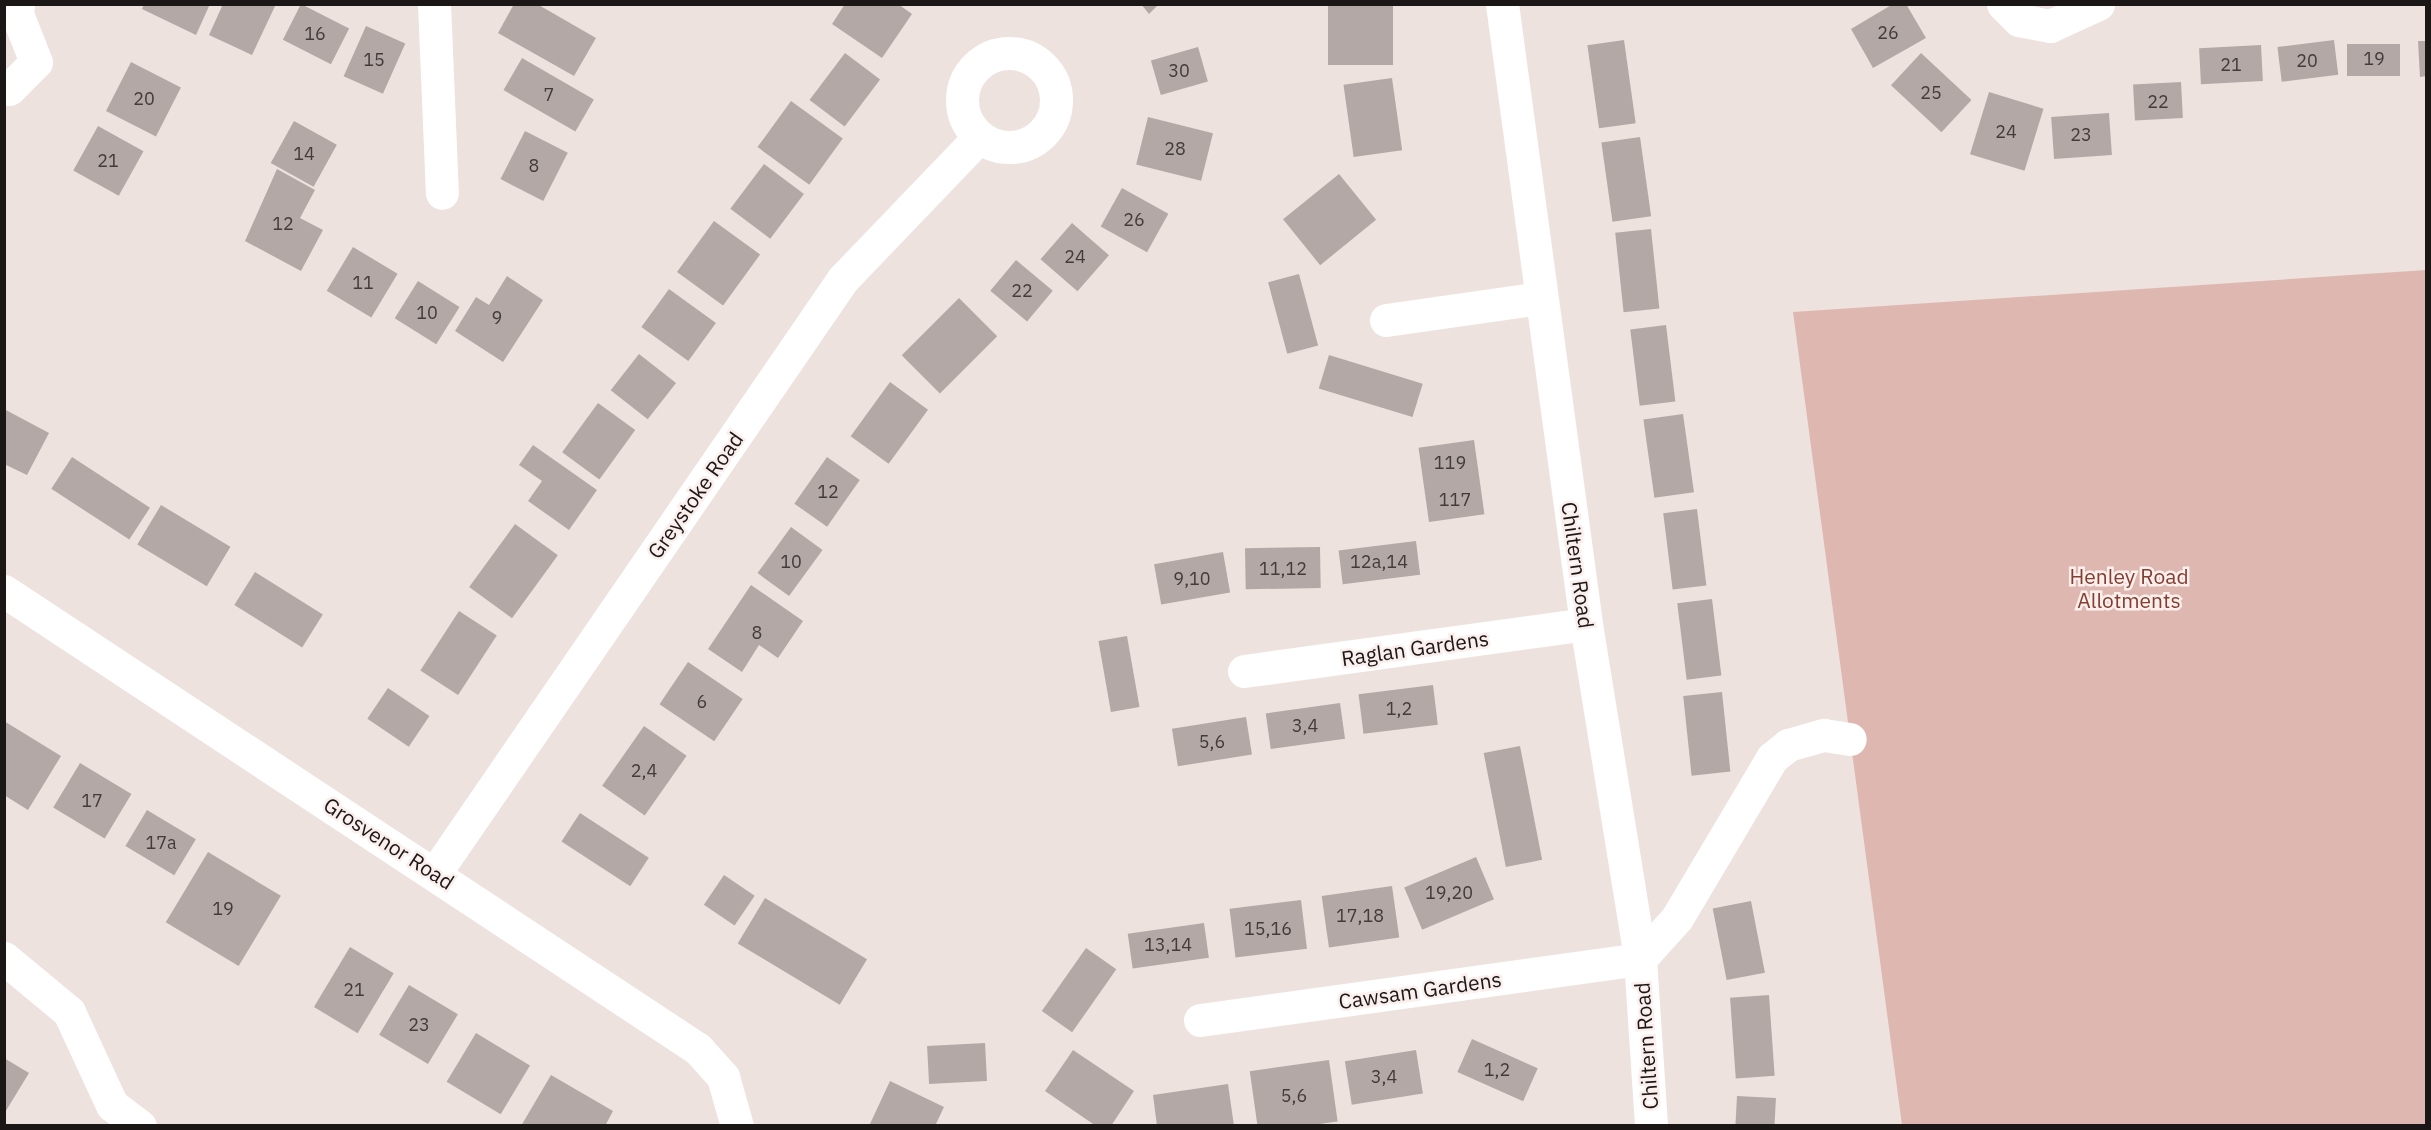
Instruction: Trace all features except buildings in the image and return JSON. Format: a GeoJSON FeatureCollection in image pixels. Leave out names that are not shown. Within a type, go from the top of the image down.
{"type":"FeatureCollection","features":[{"type":"Feature","properties":{"kind":"street"},"geometry":{"type":"LineString","coordinates":[[9,89],[36,62],[17,14],[18,4]]}},
{"type":"Feature","properties":{"kind":"street"},"geometry":{"type":"LineString","coordinates":[[434,4],[442,193]]}},
{"type":"Feature","properties":{"kind":"street","name":"Chiltern Road"},"geometry":{"type":"LineString","coordinates":[[1502,4],[1540,298],[1586,624],[1640,959],[1652,1125]]}},
{"type":"Feature","properties":{"kind":"street"},"geometry":{"type":"LineString","coordinates":[[2003,4],[2019,20],[2050,26],[2098,4]]}},
{"type":"Feature","properties":{"kind":"street","name":"Greystoke Road"},"geometry":{"type":"LineString","coordinates":[[435,873],[843,279],[979,137]]}},
{"type":"Feature","properties":{"kind":"street"},"geometry":{"type":"LineString","coordinates":[[1386,320],[1540,298]]}},
{"type":"Feature","properties":{"kind":"street","name":"Grosvenor Road"},"geometry":{"type":"LineString","coordinates":[[4,591],[435,873],[698,1049],[723,1077],[737,1125]]}},
{"type":"Feature","properties":{"kind":"street","name":"Raglan Gardens"},"geometry":{"type":"LineString","coordinates":[[1244,671],[1586,624]]}},
{"type":"Feature","properties":{"kind":"street"},"geometry":{"type":"LineString","coordinates":[[1640,959],[1677,918],[1772,758],[1788,745],[1824,735],[1850,739]]}},
{"type":"Feature","properties":{"kind":"street"},"geometry":{"type":"LineString","coordinates":[[4,958],[69,1012],[112,1105],[140,1125]]}},
{"type":"Feature","properties":{"kind":"street","name":"Cawsam Gardens"},"geometry":{"type":"LineString","coordinates":[[1200,1020],[1640,959]]}},
{"type":"Feature","properties":{"kind":"green space","name":"Henley Road Allotments"},"geometry":{"type":"Polygon","coordinates":[[[2426,270],[2426,1125],[1902,1125],[1793,312],[2426,270]]]}}]}
